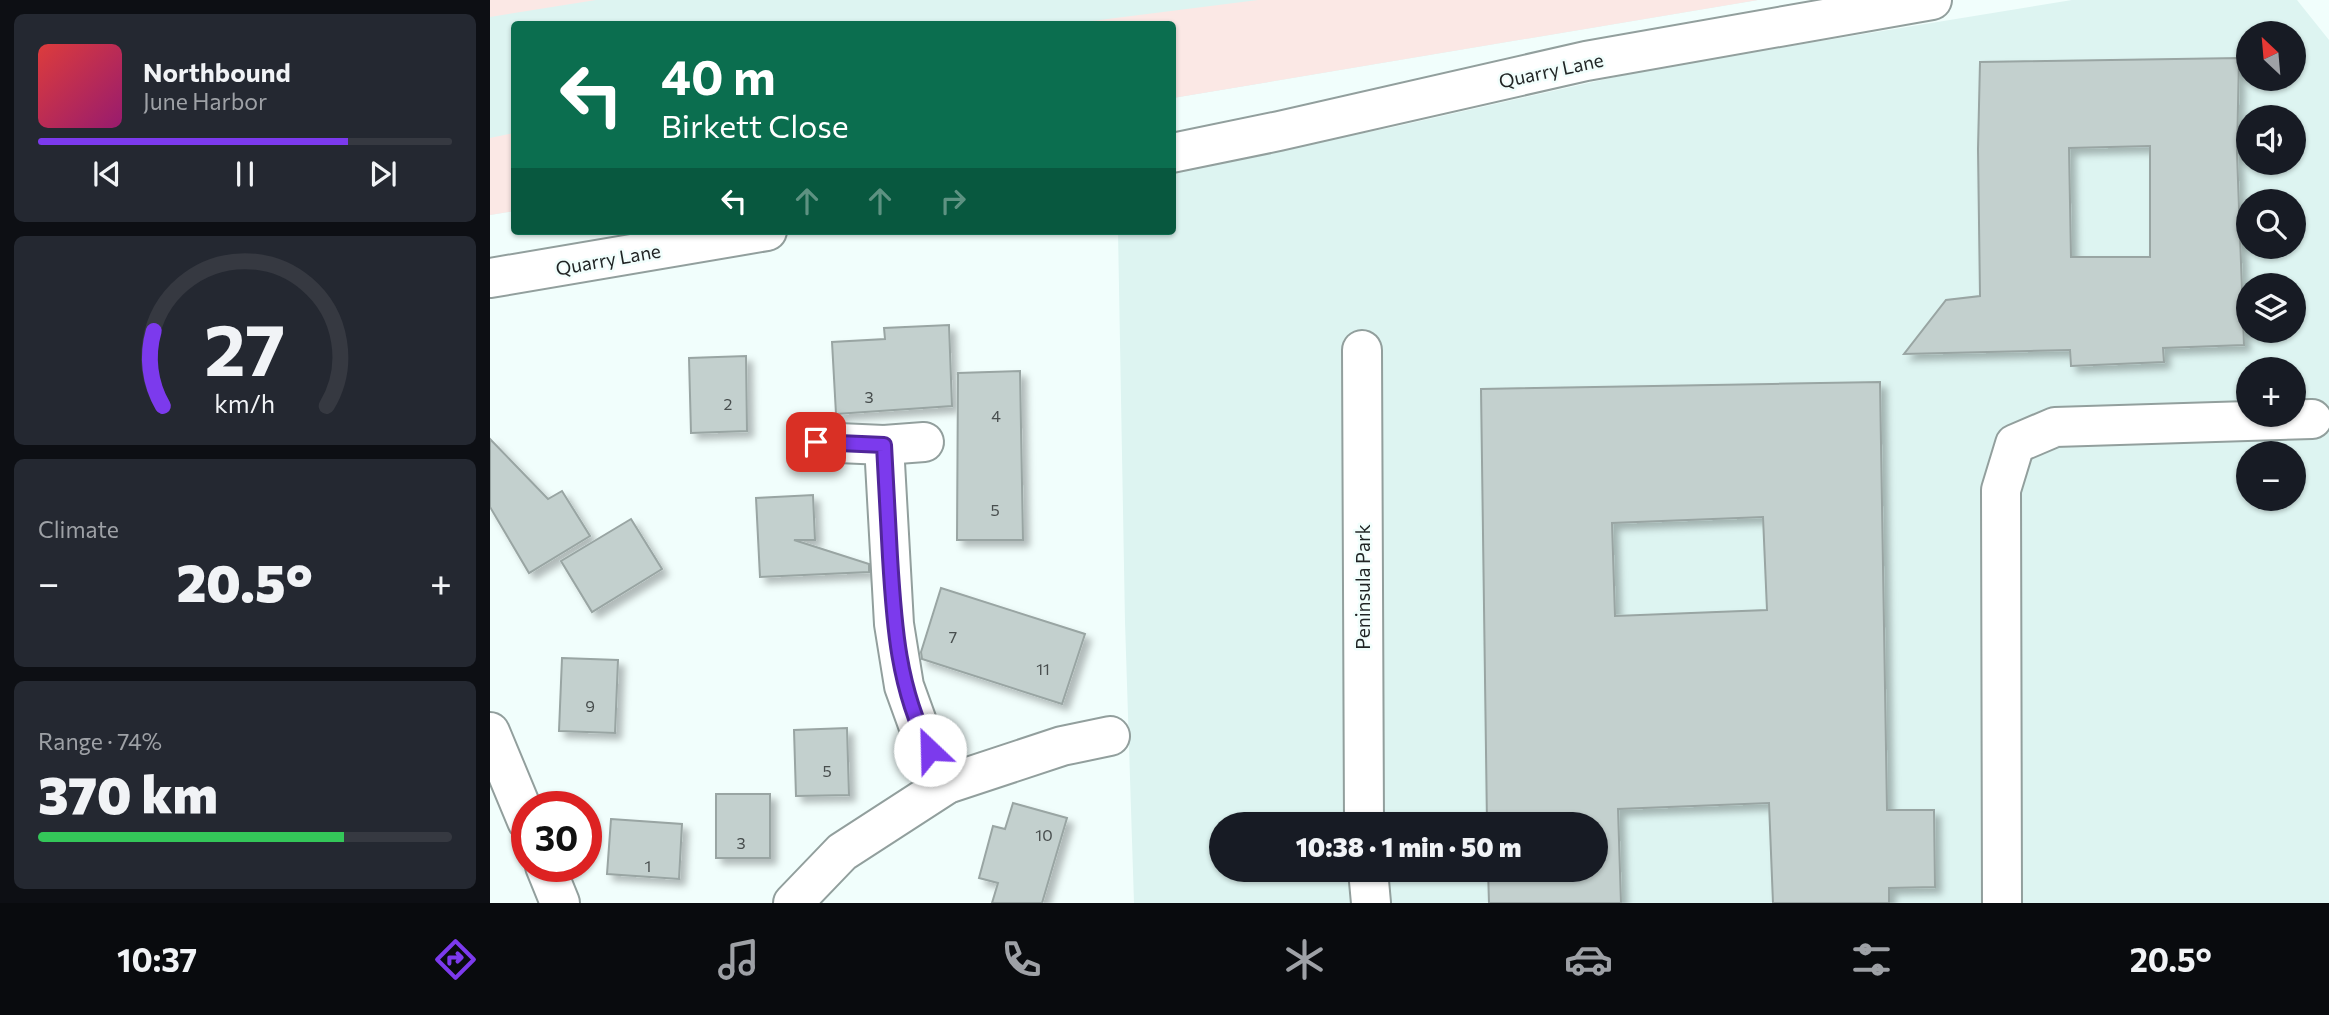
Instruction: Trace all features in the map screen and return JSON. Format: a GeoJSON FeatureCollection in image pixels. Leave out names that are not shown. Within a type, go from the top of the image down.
{"type":"FeatureCollection","features":[{"type":"Feature","properties":{"kind":"street","name":"Quarry Lane"},"geometry":{"type":"LineString","coordinates":[[1176,152],[1586,61],[1932,0]]}},
{"type":"Feature","properties":{"kind":"street","name":"Quarry Lane"},"geometry":{"type":"LineString","coordinates":[[490,278],[743,235]]}},
{"type":"Feature","properties":{"kind":"street","name":"Peninsula Park"},"geometry":{"type":"LineString","coordinates":[[1362,350],[1364,812]]}},
{"type":"Feature","properties":{"kind":"street"},"geometry":{"type":"LineString","coordinates":[[2002,903],[2001,490],[2015,444],[2055,427],[2312,419]]}},
{"type":"Feature","properties":{"kind":"street"},"geometry":{"type":"LineString","coordinates":[[816,442],[884,445],[924,442]]}},
{"type":"Feature","properties":{"kind":"street"},"geometry":{"type":"LineString","coordinates":[[884,445],[894,624],[904,686],[921,733],[947,784]]}},
{"type":"Feature","properties":{"kind":"street"},"geometry":{"type":"LineString","coordinates":[[490,732],[515,791]]}},
{"type":"Feature","properties":{"kind":"street"},"geometry":{"type":"LineString","coordinates":[[793,903],[842,852],[947,784],[1062,746],[1110,736]]}},
{"type":"Feature","properties":{"kind":"street"},"geometry":{"type":"LineString","coordinates":[[551,882],[560,903]]}},
{"type":"Feature","properties":{"kind":"street"},"geometry":{"type":"LineString","coordinates":[[1369,882],[1371,903]]}},
{"type":"Feature","properties":{"kind":"shaded area"},"geometry":{"type":"Polygon","coordinates":[[[490,0],[1758,0],[1176,97],[1176,21],[511,21],[511,212],[490,215],[490,0]]]}},
{"type":"Feature","properties":{"kind":"shaded area"},"geometry":{"type":"Polygon","coordinates":[[[490,0],[596,0],[490,17],[490,0]]]}},
{"type":"Feature","properties":{"kind":"shaded area"},"geometry":{"type":"Polygon","coordinates":[[[1258,0],[1758,0],[1176,97],[1176,21],[1092,21],[1258,0]]]}},
{"type":"Feature","properties":{"kind":"shaded area"},"geometry":{"type":"Polygon","coordinates":[[[2072,0],[2297,0],[2329,40],[2329,903],[1134,903],[1125,622],[1118,235],[1176,235],[1176,168],[1389,128],[1655,68],[2072,0]]]}},
{"type":"Feature","properties":{"kind":"shaded area"},"geometry":{"type":"Polygon","coordinates":[[[511,134],[511,212],[490,215],[490,138],[511,134]]]}},
{"type":"Feature","properties":{"kind":"building"},"geometry":{"type":"Polygon","coordinates":[[[2236,58],[2238,189],[2236,189],[2236,259],[2241,259],[2241,273],[2236,273],[2236,343],[2244,345],[2163,348],[2164,362],[2071,366],[2070,350],[1904,354],[1946,300],[1980,296],[1980,62],[2236,58]],[[2150,146],[2069,148],[2071,257],[2150,257],[2150,146]]]}},
{"type":"Feature","properties":{"kind":"building"},"geometry":{"type":"Polygon","coordinates":[[[949,325],[952,406],[836,414],[832,342],[885,339],[884,328],[949,325]]]}},
{"type":"Feature","properties":{"kind":"building"},"geometry":{"type":"Polygon","coordinates":[[[746,356],[747,431],[691,433],[689,358],[746,356]]]}},
{"type":"Feature","properties":{"kind":"building"},"geometry":{"type":"Polygon","coordinates":[[[1020,371],[1023,540],[957,540],[958,373],[1020,371]]]}},
{"type":"Feature","properties":{"kind":"building"},"geometry":{"type":"Polygon","coordinates":[[[1880,382],[1887,810],[1934,810],[1935,887],[1889,888],[1889,903],[1773,903],[1769,803],[1618,809],[1621,903],[1489,903],[1488,882],[1608,882],[1608,812],[1487,812],[1481,389],[1880,382]],[[1763,517],[1612,523],[1615,616],[1767,610],[1763,517]]]}},
{"type":"Feature","properties":{"kind":"building"},"geometry":{"type":"Polygon","coordinates":[[[490,439],[548,499],[562,491],[590,536],[529,573],[490,507],[490,439]]]}},
{"type":"Feature","properties":{"kind":"building"},"geometry":{"type":"Polygon","coordinates":[[[813,495],[815,540],[794,540],[869,564],[869,572],[760,577],[756,498],[813,495]]]}},
{"type":"Feature","properties":{"kind":"building"},"geometry":{"type":"Polygon","coordinates":[[[631,519],[662,569],[592,612],[561,561],[631,519]]]}},
{"type":"Feature","properties":{"kind":"building"},"geometry":{"type":"Polygon","coordinates":[[[941,588],[1085,634],[1062,704],[922,659],[921,652],[941,588]]]}},
{"type":"Feature","properties":{"kind":"building"},"geometry":{"type":"Polygon","coordinates":[[[562,658],[618,660],[615,733],[559,731],[562,658]]]}},
{"type":"Feature","properties":{"kind":"building"},"geometry":{"type":"Polygon","coordinates":[[[847,728],[849,795],[796,796],[794,730],[847,728]]]}},
{"type":"Feature","properties":{"kind":"building"},"geometry":{"type":"Polygon","coordinates":[[[716,794],[770,794],[770,858],[716,858],[716,794]]]}},
{"type":"Feature","properties":{"kind":"building"},"geometry":{"type":"Polygon","coordinates":[[[1013,803],[1067,818],[1042,903],[992,903],[998,883],[979,878],[993,826],[1005,829],[1013,803]]]}},
{"type":"Feature","properties":{"kind":"building"},"geometry":{"type":"Polygon","coordinates":[[[611,819],[682,824],[679,879],[607,874],[611,819]]]}},
{"type":"Feature","properties":{"kind":"route"},"geometry":{"type":"LineString","coordinates":[[816,442],[884,445],[894,624],[904,686],[930,750]]}}]}
